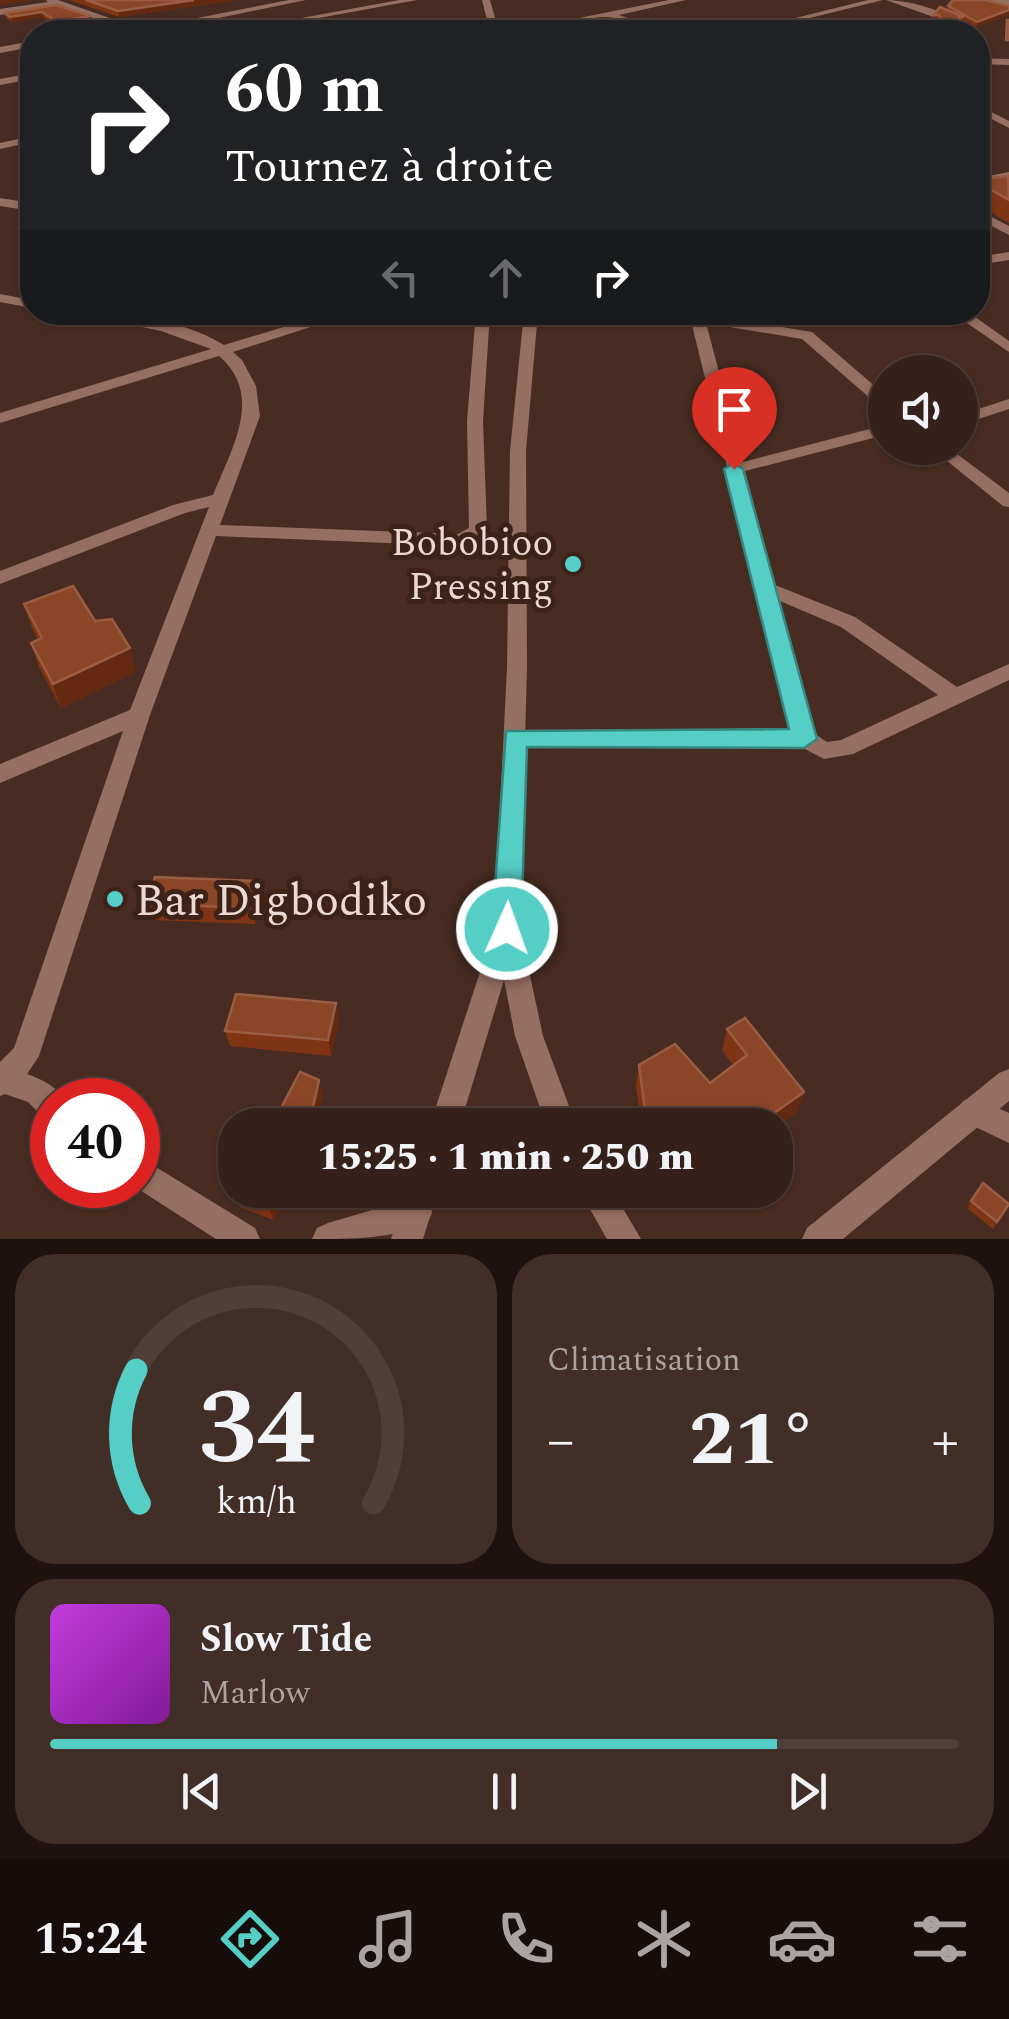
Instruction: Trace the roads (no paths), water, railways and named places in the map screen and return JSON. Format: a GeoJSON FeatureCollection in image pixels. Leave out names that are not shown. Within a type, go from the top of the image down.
{"type":"FeatureCollection","features":[{"type":"Feature","properties":{"kind":"street"},"geometry":{"type":"LineString","coordinates":[[186,20],[231,8],[302,0]]}},
{"type":"Feature","properties":{"kind":"street"},"geometry":{"type":"LineString","coordinates":[[319,20],[413,0]]}},
{"type":"Feature","properties":{"kind":"street"},"geometry":{"type":"LineString","coordinates":[[582,20],[682,0]]}},
{"type":"Feature","properties":{"kind":"street"},"geometry":{"type":"LineString","coordinates":[[813,20],[879,0]]}},
{"type":"Feature","properties":{"kind":"street"},"geometry":{"type":"LineString","coordinates":[[890,0],[950,20]]}},
{"type":"Feature","properties":{"kind":"street"},"geometry":{"type":"LineString","coordinates":[[990,0],[1009,2]]}},
{"type":"Feature","properties":{"kind":"street"},"geometry":{"type":"LineString","coordinates":[[0,12],[54,1],[109,20]]}},
{"type":"Feature","properties":{"kind":"street"},"geometry":{"type":"LineString","coordinates":[[610,15],[626,20]]}},
{"type":"Feature","properties":{"kind":"street"},"geometry":{"type":"LineString","coordinates":[[30,1090],[2,1081],[25,1056],[139,715],[208,530],[244,447],[253,396],[248,376],[226,350],[203,338],[140,325]]}},
{"type":"Feature","properties":{"kind":"street"},"geometry":{"type":"LineString","coordinates":[[0,418],[308,325]]}},
{"type":"Feature","properties":{"kind":"street"},"geometry":{"type":"LineString","coordinates":[[208,530],[459,540],[472,536],[478,528],[474,422],[482,325]]}},
{"type":"Feature","properties":{"kind":"street"},"geometry":{"type":"LineString","coordinates":[[530,325],[518,451],[507,929],[529,1036],[555,1108]]}},
{"type":"Feature","properties":{"kind":"street"},"geometry":{"type":"LineString","coordinates":[[699,325],[804,739]]}},
{"type":"Feature","properties":{"kind":"street"},"geometry":{"type":"LineString","coordinates":[[746,325],[807,335],[868,387]]}},
{"type":"Feature","properties":{"kind":"street"},"geometry":{"type":"LineString","coordinates":[[976,325],[1009,348]]}},
{"type":"Feature","properties":{"kind":"street"},"geometry":{"type":"LineString","coordinates":[[978,414],[1009,404]]}},
{"type":"Feature","properties":{"kind":"street"},"geometry":{"type":"LineString","coordinates":[[734,469],[868,434]]}},
{"type":"Feature","properties":{"kind":"street"},"geometry":{"type":"LineString","coordinates":[[961,465],[1009,502]]}},
{"type":"Feature","properties":{"kind":"street"},"geometry":{"type":"LineString","coordinates":[[0,578],[179,510],[223,498]]}},
{"type":"Feature","properties":{"kind":"street"},"geometry":{"type":"LineString","coordinates":[[768,588],[848,622],[955,696]]}},
{"type":"Feature","properties":{"kind":"street"},"geometry":{"type":"LineString","coordinates":[[514,738],[804,739],[824,751],[844,748],[1009,670]]}},
{"type":"Feature","properties":{"kind":"street"},"geometry":{"type":"LineString","coordinates":[[0,774],[139,715]]}},
{"type":"Feature","properties":{"kind":"street"},"geometry":{"type":"LineString","coordinates":[[450,1108],[507,929]]}},
{"type":"Feature","properties":{"kind":"street"},"geometry":{"type":"LineString","coordinates":[[818,1239],[1009,1083]]}},
{"type":"Feature","properties":{"kind":"street"},"geometry":{"type":"LineString","coordinates":[[973,1111],[1009,1128]]}},
{"type":"Feature","properties":{"kind":"street"},"geometry":{"type":"LineString","coordinates":[[160,1185],[244,1239]]}},
{"type":"Feature","properties":{"kind":"street"},"geometry":{"type":"LineString","coordinates":[[605,1208],[625,1239]]}},
{"type":"Feature","properties":{"kind":"street"},"geometry":{"type":"LineString","coordinates":[[328,1239],[415,1214]]}},
{"type":"Feature","properties":{"kind":"place","name":"Bobobioo Pressing"},"geometry":{"type":"Point","coordinates":[573,564]}},
{"type":"Feature","properties":{"kind":"place","name":"Bar Digbodiko"},"geometry":{"type":"Point","coordinates":[115,899]}}]}
